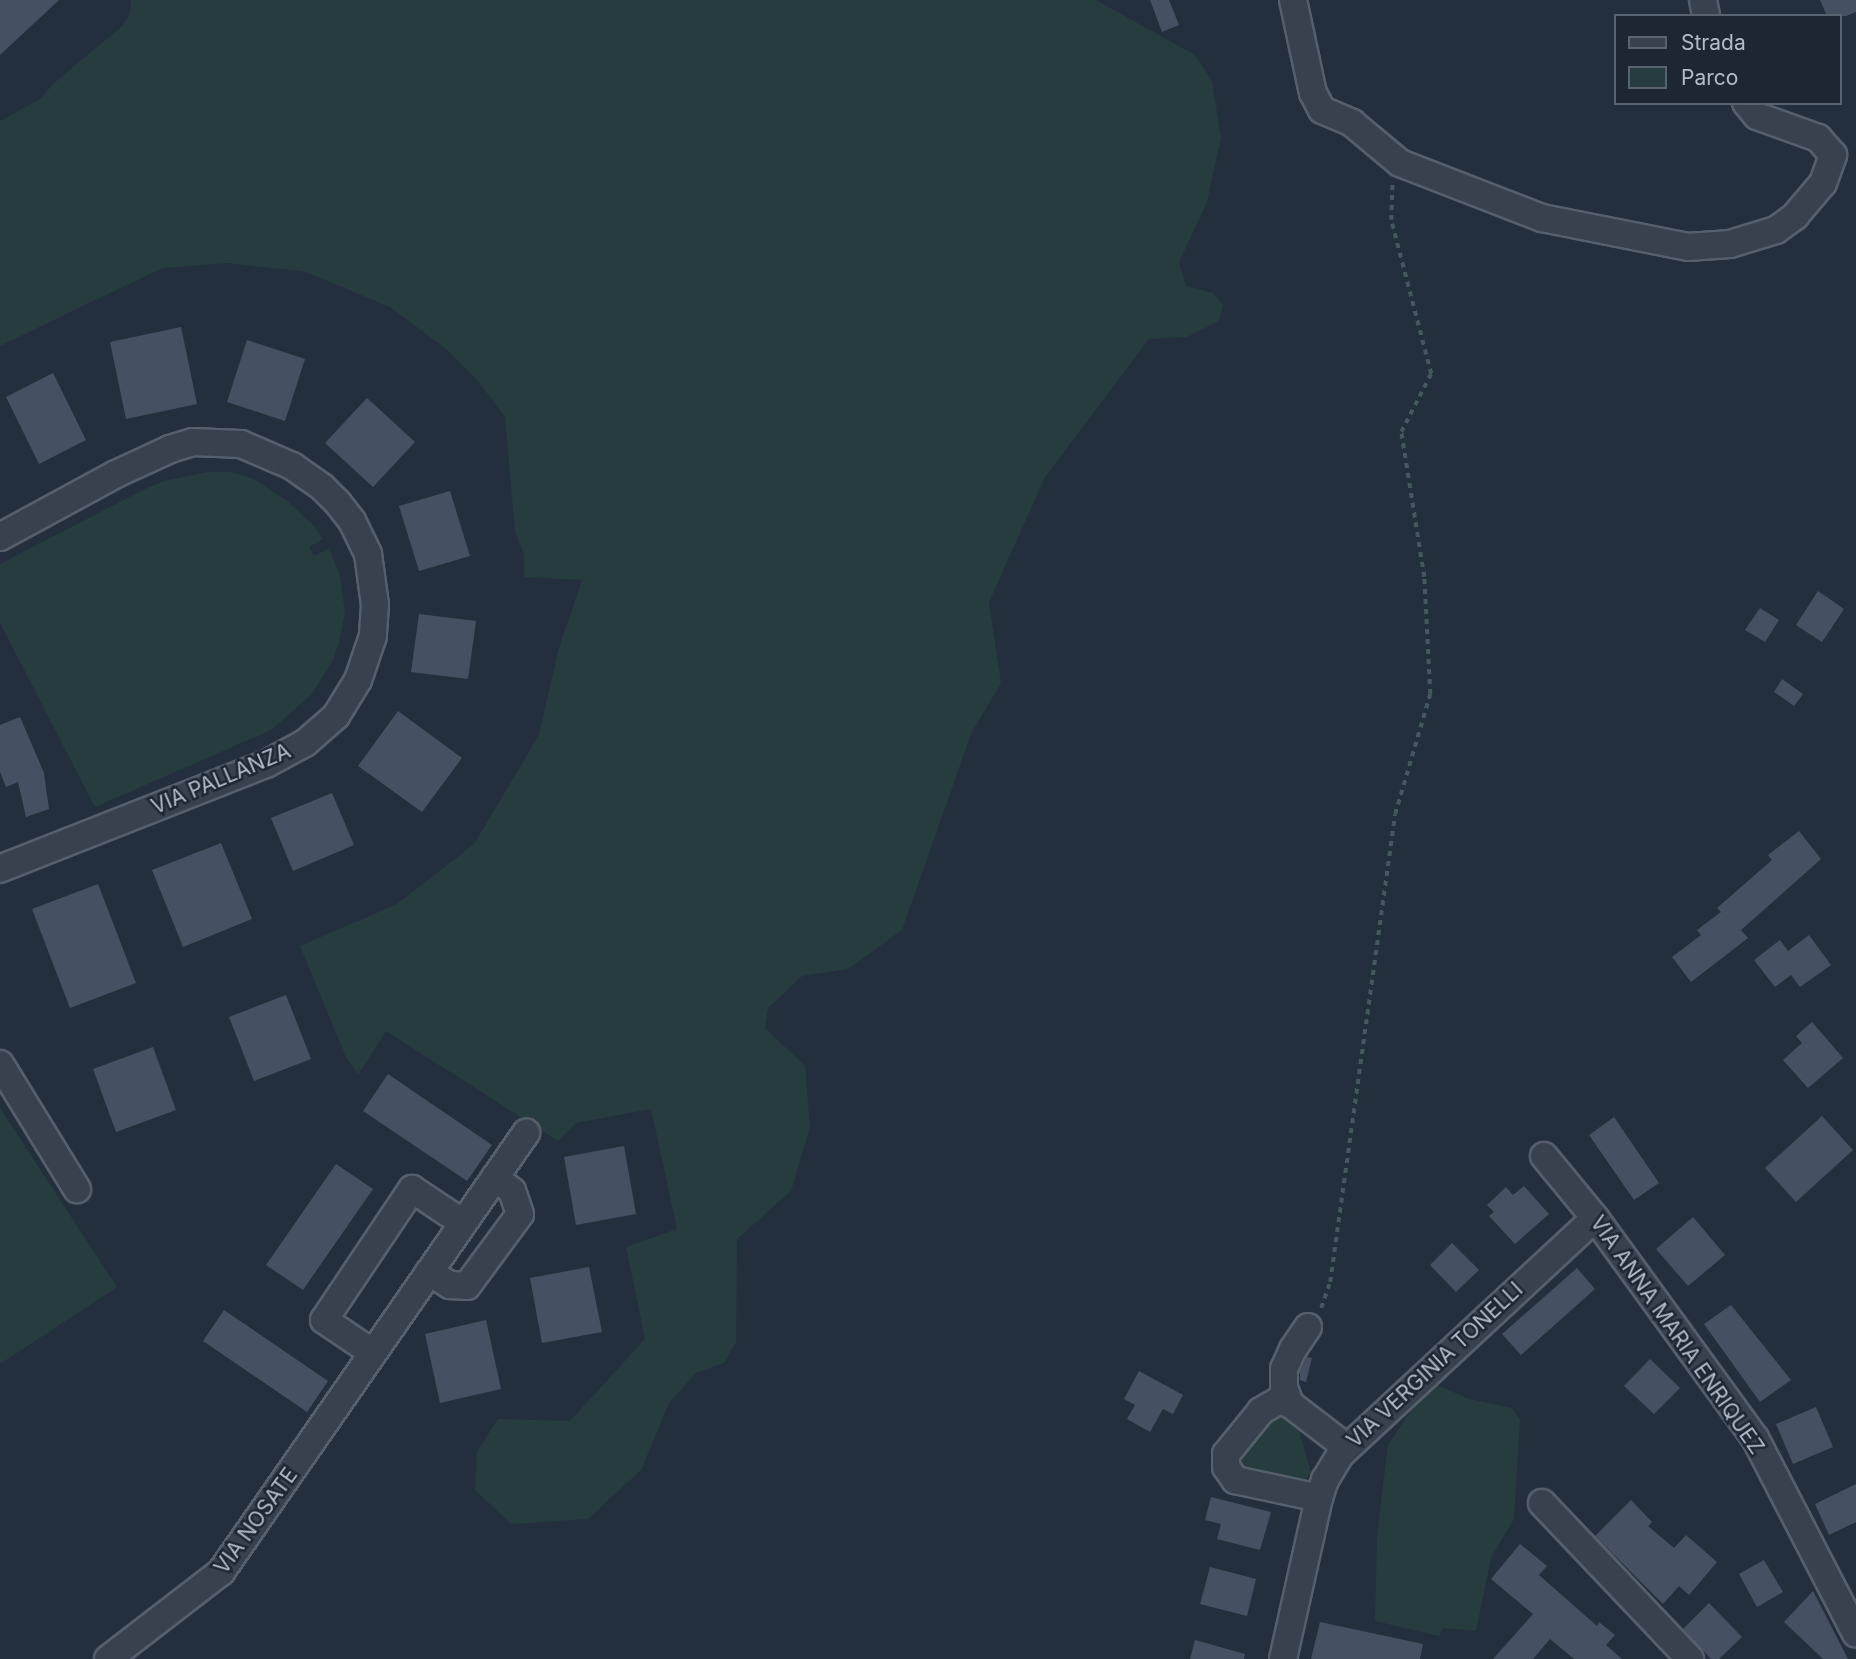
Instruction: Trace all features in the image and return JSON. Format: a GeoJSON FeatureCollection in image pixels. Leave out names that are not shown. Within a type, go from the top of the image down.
{"type":"FeatureCollection","features":[{"type":"Feature","properties":{"kind":"street"},"geometry":{"type":"LineString","coordinates":[[1293,0],[1318,106],[1330,115],[1358,127],[1392,159],[1542,218],[1676,247],[1730,244],[1768,234],[1789,221],[1823,183],[1832,161],[1830,148],[1824,141],[1757,116],[1748,105]]}},
{"type":"Feature","properties":{"kind":"street","name":"VIA PALLANZA"},"geometry":{"type":"LineString","coordinates":[[0,537],[116,474],[170,449],[193,442],[240,444],[292,466],[322,486],[338,503],[352,521],[368,554],[375,605],[368,658],[353,690],[336,716],[305,744],[266,764],[0,869]]}},
{"type":"Feature","properties":{"kind":"street"},"geometry":{"type":"LineString","coordinates":[[0,1063],[77,1189]]}},
{"type":"Feature","properties":{"kind":"street","name":"VIA NOSATE"},"geometry":{"type":"LineString","coordinates":[[108,1659],[221,1572],[526,1133]]}},
{"type":"Feature","properties":{"kind":"street","name":"VIA ANNA MARIA ENRIQUEZ"},"geometry":{"type":"LineString","coordinates":[[1544,1156],[1595,1218],[1755,1438],[1856,1634]]}},
{"type":"Feature","properties":{"kind":"street"},"geometry":{"type":"LineString","coordinates":[[429,1272],[450,1285],[467,1286],[520,1214],[512,1192],[495,1177]]}},
{"type":"Feature","properties":{"kind":"street"},"geometry":{"type":"LineString","coordinates":[[373,1353],[324,1320],[412,1189],[463,1223]]}},
{"type":"Feature","properties":{"kind":"street","name":"VIA VERGINIA TONELLI"},"geometry":{"type":"LineString","coordinates":[[1283,1659],[1319,1497],[1329,1470],[1346,1447],[1595,1218]]}},
{"type":"Feature","properties":{"kind":"street"},"geometry":{"type":"LineString","coordinates":[[1290,1404],[1284,1388],[1284,1369],[1293,1349],[1308,1327]]}},
{"type":"Feature","properties":{"kind":"street"},"geometry":{"type":"LineString","coordinates":[[1319,1497],[1235,1479],[1226,1466],[1226,1454],[1261,1411],[1278,1401],[1290,1404],[1346,1447]]}},
{"type":"Feature","properties":{"kind":"street"},"geometry":{"type":"LineString","coordinates":[[1542,1503],[1690,1659]]}},
{"type":"Feature","properties":{"kind":"path"},"geometry":{"type":"LineString","coordinates":[[1308,1327],[1322,1306],[1330,1282],[1395,814],[1430,694],[1424,577],[1401,432],[1431,374],[1391,220],[1392,159]]}},
{"type":"Feature","properties":{"kind":"green space"},"geometry":{"type":"Polygon","coordinates":[[[131,0],[1096,0],[1195,55],[1212,81],[1221,138],[1207,202],[1179,262],[1186,286],[1213,293],[1223,305],[1219,321],[1187,337],[1149,339],[1045,477],[989,602],[1001,683],[971,734],[902,930],[848,969],[802,976],[768,1008],[765,1028],[805,1066],[810,1127],[791,1191],[737,1239],[736,1342],[724,1363],[696,1373],[669,1403],[641,1470],[588,1519],[511,1524],[475,1490],[477,1451],[498,1419],[570,1421],[645,1339],[626,1247],[677,1229],[651,1109],[576,1123],[558,1141],[386,1031],[358,1075],[346,1057],[300,946],[397,904],[474,844],[539,735],[558,651],[582,580],[524,577],[524,554],[515,532],[505,417],[478,381],[445,348],[390,307],[306,272],[228,263],[162,268],[0,346],[0,121],[40,99],[53,84],[122,26],[130,14],[131,0]]]}},
{"type":"Feature","properties":{"kind":"green space"},"geometry":{"type":"Polygon","coordinates":[[[207,472],[230,472],[252,478],[287,501],[315,527],[323,539],[309,547],[314,556],[329,548],[340,576],[345,613],[333,660],[312,694],[271,730],[95,807],[0,623],[0,564],[145,489],[164,481],[207,472]]]}},
{"type":"Feature","properties":{"kind":"green space"},"geometry":{"type":"Polygon","coordinates":[[[0,1108],[117,1287],[0,1364],[0,1108]]]}},
{"type":"Feature","properties":{"kind":"green space"},"geometry":{"type":"Polygon","coordinates":[[[1430,1382],[1469,1399],[1512,1408],[1520,1420],[1514,1519],[1491,1558],[1476,1631],[1443,1628],[1439,1636],[1375,1621],[1377,1534],[1388,1445],[1430,1382]]]}},
{"type":"Feature","properties":{"kind":"green space"},"geometry":{"type":"Polygon","coordinates":[[[1272,1415],[1292,1417],[1299,1430],[1311,1473],[1305,1480],[1244,1467],[1240,1461],[1240,1456],[1272,1415]]]}},
{"type":"Feature","properties":{"kind":"building"},"geometry":{"type":"Polygon","coordinates":[[[0,0],[59,0],[0,55],[0,0]]]}},
{"type":"Feature","properties":{"kind":"building"},"geometry":{"type":"Polygon","coordinates":[[[1150,0],[1169,0],[1179,25],[1162,32],[1150,0]]]}},
{"type":"Feature","properties":{"kind":"building"},"geometry":{"type":"Polygon","coordinates":[[[1820,0],[1856,0],[1856,12],[1846,16],[1826,14],[1820,0]]]}},
{"type":"Feature","properties":{"kind":"building"},"geometry":{"type":"Polygon","coordinates":[[[181,327],[197,404],[126,419],[110,342],[181,327]]]}},
{"type":"Feature","properties":{"kind":"building"},"geometry":{"type":"Polygon","coordinates":[[[247,340],[305,359],[285,421],[227,402],[247,340]]]}},
{"type":"Feature","properties":{"kind":"building"},"geometry":{"type":"Polygon","coordinates":[[[53,373],[86,440],[39,464],[6,397],[53,373]]]}},
{"type":"Feature","properties":{"kind":"building"},"geometry":{"type":"Polygon","coordinates":[[[367,398],[415,442],[373,487],[325,443],[367,398]]]}},
{"type":"Feature","properties":{"kind":"building"},"geometry":{"type":"Polygon","coordinates":[[[450,491],[470,556],[419,571],[399,506],[450,491]]]}},
{"type":"Feature","properties":{"kind":"building"},"geometry":{"type":"Polygon","coordinates":[[[1818,591],[1844,609],[1822,642],[1796,625],[1818,591]]]}},
{"type":"Feature","properties":{"kind":"building"},"geometry":{"type":"Polygon","coordinates":[[[1760,608],[1779,620],[1765,642],[1745,630],[1760,608]]]}},
{"type":"Feature","properties":{"kind":"building"},"geometry":{"type":"Polygon","coordinates":[[[419,614],[476,621],[468,679],[411,672],[419,614]]]}},
{"type":"Feature","properties":{"kind":"building"},"geometry":{"type":"Polygon","coordinates":[[[1782,679],[1803,694],[1794,706],[1774,692],[1782,679]]]}},
{"type":"Feature","properties":{"kind":"building"},"geometry":{"type":"Polygon","coordinates":[[[398,711],[462,758],[422,812],[358,766],[398,711]]]}},
{"type":"Feature","properties":{"kind":"building"},"geometry":{"type":"Polygon","coordinates":[[[20,717],[44,773],[49,809],[26,817],[18,782],[6,787],[0,772],[0,725],[20,717]]]}},
{"type":"Feature","properties":{"kind":"building"},"geometry":{"type":"Polygon","coordinates":[[[332,793],[354,845],[293,871],[271,818],[332,793]]]}},
{"type":"Feature","properties":{"kind":"building"},"geometry":{"type":"Polygon","coordinates":[[[1799,831],[1821,859],[1741,930],[1748,938],[1691,982],[1672,957],[1701,935],[1697,930],[1721,912],[1717,908],[1772,860],[1768,855],[1799,831]]]}},
{"type":"Feature","properties":{"kind":"building"},"geometry":{"type":"Polygon","coordinates":[[[221,843],[252,919],[183,947],[152,870],[221,843]]]}},
{"type":"Feature","properties":{"kind":"building"},"geometry":{"type":"Polygon","coordinates":[[[98,884],[136,983],[70,1008],[32,909],[98,884]]]}},
{"type":"Feature","properties":{"kind":"building"},"geometry":{"type":"Polygon","coordinates":[[[1809,935],[1831,965],[1800,987],[1791,975],[1775,987],[1754,960],[1780,940],[1788,951],[1809,935]]]}},
{"type":"Feature","properties":{"kind":"building"},"geometry":{"type":"Polygon","coordinates":[[[286,995],[311,1059],[254,1081],[229,1017],[286,995]]]}},
{"type":"Feature","properties":{"kind":"building"},"geometry":{"type":"Polygon","coordinates":[[[1812,1022],[1843,1058],[1808,1088],[1783,1060],[1802,1043],[1796,1036],[1812,1022]]]}},
{"type":"Feature","properties":{"kind":"building"},"geometry":{"type":"Polygon","coordinates":[[[153,1047],[176,1110],[116,1132],[93,1069],[153,1047]]]}},
{"type":"Feature","properties":{"kind":"building"},"geometry":{"type":"Polygon","coordinates":[[[388,1074],[492,1145],[467,1181],[363,1111],[388,1074]]]}},
{"type":"Feature","properties":{"kind":"building"},"geometry":{"type":"Polygon","coordinates":[[[1822,1116],[1853,1150],[1796,1202],[1765,1168],[1822,1116]]]}},
{"type":"Feature","properties":{"kind":"building"},"geometry":{"type":"Polygon","coordinates":[[[1614,1117],[1659,1183],[1634,1200],[1589,1135],[1614,1117]]]}},
{"type":"Feature","properties":{"kind":"building"},"geometry":{"type":"Polygon","coordinates":[[[624,1146],[636,1214],[576,1225],[564,1157],[624,1146]]]}},
{"type":"Feature","properties":{"kind":"building"},"geometry":{"type":"Polygon","coordinates":[[[336,1164],[373,1189],[303,1290],[266,1265],[336,1164]]]}},
{"type":"Feature","properties":{"kind":"building"},"geometry":{"type":"Polygon","coordinates":[[[1524,1186],[1549,1214],[1515,1244],[1489,1216],[1494,1212],[1487,1205],[1506,1187],[1513,1195],[1524,1186]]]}},
{"type":"Feature","properties":{"kind":"building"},"geometry":{"type":"Polygon","coordinates":[[[1693,1217],[1725,1255],[1688,1286],[1656,1249],[1693,1217]]]}},
{"type":"Feature","properties":{"kind":"building"},"geometry":{"type":"Polygon","coordinates":[[[1452,1243],[1479,1270],[1456,1292],[1430,1265],[1452,1243]]]}},
{"type":"Feature","properties":{"kind":"building"},"geometry":{"type":"Polygon","coordinates":[[[589,1267],[602,1332],[542,1343],[530,1278],[589,1267]]]}},
{"type":"Feature","properties":{"kind":"building"},"geometry":{"type":"Polygon","coordinates":[[[1577,1268],[1595,1289],[1521,1355],[1502,1334],[1577,1268]]]}},
{"type":"Feature","properties":{"kind":"building"},"geometry":{"type":"Polygon","coordinates":[[[1731,1305],[1791,1380],[1760,1402],[1704,1324],[1731,1305]]]}},
{"type":"Feature","properties":{"kind":"building"},"geometry":{"type":"Polygon","coordinates":[[[224,1310],[328,1381],[307,1412],[203,1341],[224,1310]]]}},
{"type":"Feature","properties":{"kind":"building"},"geometry":{"type":"Polygon","coordinates":[[[486,1320],[501,1389],[440,1403],[425,1334],[486,1320]]]}},
{"type":"Feature","properties":{"kind":"building"},"geometry":{"type":"Polygon","coordinates":[[[1307,1357],[1312,1358],[1306,1382],[1300,1380],[1300,1372],[1307,1357]]]}},
{"type":"Feature","properties":{"kind":"building"},"geometry":{"type":"Polygon","coordinates":[[[1650,1359],[1680,1388],[1654,1414],[1624,1386],[1650,1359]]]}},
{"type":"Feature","properties":{"kind":"building"},"geometry":{"type":"Polygon","coordinates":[[[1139,1371],[1183,1395],[1173,1414],[1163,1409],[1150,1432],[1127,1419],[1135,1405],[1124,1399],[1139,1371]]]}},
{"type":"Feature","properties":{"kind":"building"},"geometry":{"type":"Polygon","coordinates":[[[1816,1407],[1833,1447],[1793,1464],[1776,1424],[1816,1407]]]}},
{"type":"Feature","properties":{"kind":"building"},"geometry":{"type":"Polygon","coordinates":[[[1856,1484],[1856,1522],[1829,1535],[1815,1504],[1856,1484]]]}},
{"type":"Feature","properties":{"kind":"building"},"geometry":{"type":"Polygon","coordinates":[[[1211,1497],[1271,1512],[1260,1550],[1217,1539],[1221,1524],[1205,1520],[1211,1497]]]}},
{"type":"Feature","properties":{"kind":"building"},"geometry":{"type":"Polygon","coordinates":[[[1631,1500],[1652,1522],[1648,1526],[1674,1548],[1686,1535],[1717,1562],[1689,1595],[1679,1586],[1663,1604],[1595,1536],[1631,1500]]]}},
{"type":"Feature","properties":{"kind":"building"},"geometry":{"type":"Polygon","coordinates":[[[1520,1544],[1547,1566],[1539,1575],[1597,1626],[1599,1622],[1615,1635],[1606,1645],[1622,1659],[1574,1659],[1550,1639],[1533,1659],[1493,1659],[1533,1614],[1491,1579],[1520,1544]]]}},
{"type":"Feature","properties":{"kind":"building"},"geometry":{"type":"Polygon","coordinates":[[[1764,1560],[1783,1592],[1757,1607],[1739,1574],[1764,1560]]]}},
{"type":"Feature","properties":{"kind":"building"},"geometry":{"type":"Polygon","coordinates":[[[1210,1567],[1256,1579],[1247,1616],[1200,1604],[1210,1567]]]}},
{"type":"Feature","properties":{"kind":"building"},"geometry":{"type":"Polygon","coordinates":[[[1813,1591],[1848,1659],[1823,1659],[1784,1622],[1813,1591]]]}},
{"type":"Feature","properties":{"kind":"building"},"geometry":{"type":"Polygon","coordinates":[[[1709,1603],[1742,1637],[1719,1659],[1711,1659],[1683,1629],[1709,1603]]]}},
{"type":"Feature","properties":{"kind":"building"},"geometry":{"type":"Polygon","coordinates":[[[1320,1622],[1423,1644],[1420,1659],[1311,1659],[1320,1622]]]}},
{"type":"Feature","properties":{"kind":"building"},"geometry":{"type":"Polygon","coordinates":[[[1195,1640],[1245,1654],[1244,1659],[1190,1659],[1195,1640]]]}}]}
